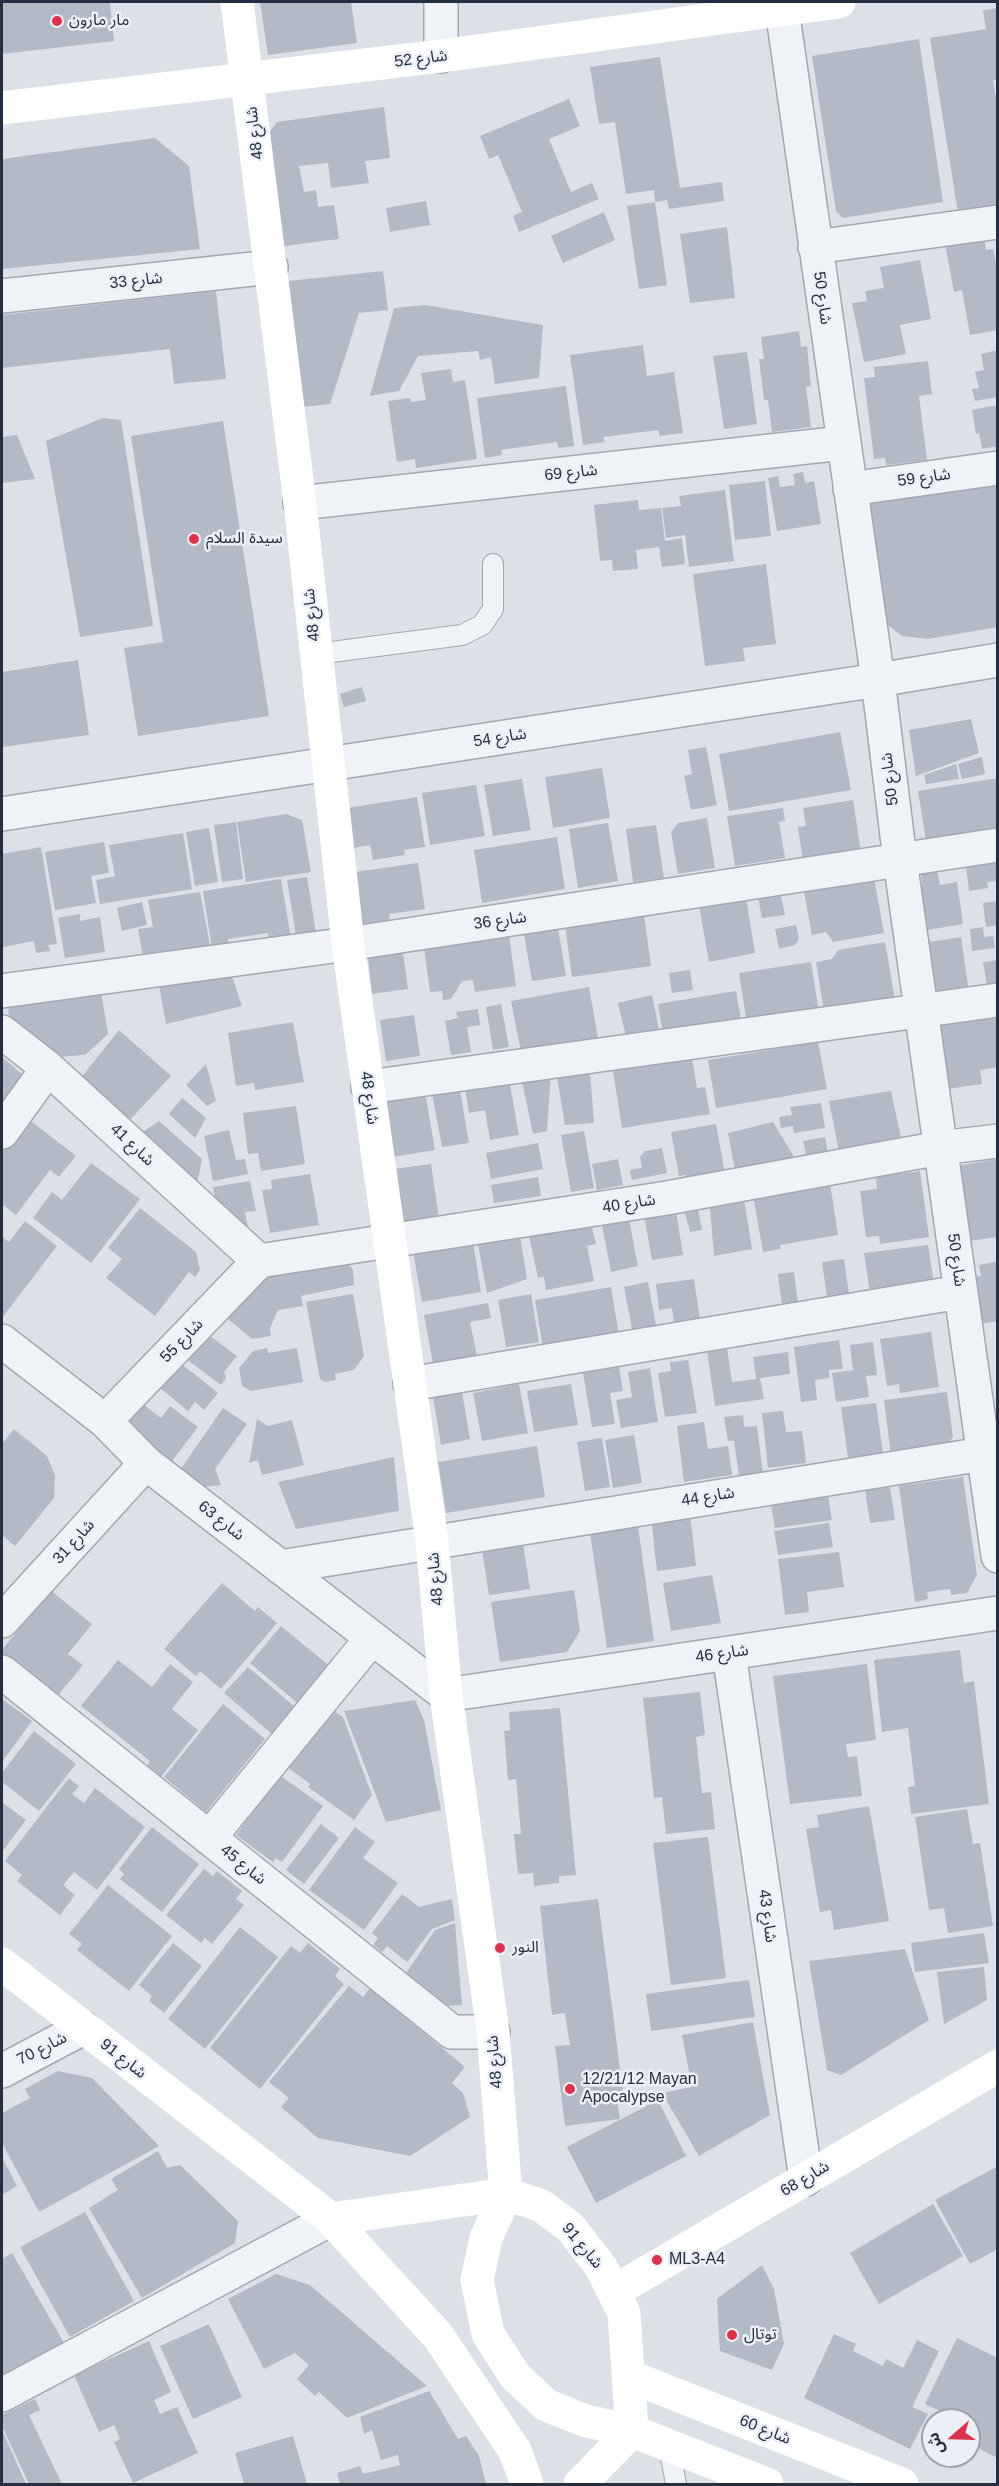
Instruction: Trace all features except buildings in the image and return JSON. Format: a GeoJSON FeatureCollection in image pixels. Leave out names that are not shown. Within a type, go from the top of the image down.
{"type":"FeatureCollection","features":[{"type":"Feature","properties":{"kind":"street","name":"شارع 48"},"geometry":{"type":"LineString","coordinates":[[237,2],[300,503],[348,944],[432,1541],[446,1695],[493,2032],[506,2194]]}},
{"type":"Feature","properties":{"kind":"street"},"geometry":{"type":"LineString","coordinates":[[441,2],[441,56]]}},
{"type":"Feature","properties":{"kind":"street","name":"شارع 52"},"geometry":{"type":"LineString","coordinates":[[2,108],[441,56],[782,6],[839,2]]}},
{"type":"Feature","properties":{"kind":"street","name":"شارع 50"},"geometry":{"type":"LineString","coordinates":[[782,6],[878,681],[900,860],[998,1556]]}},
{"type":"Feature","properties":{"kind":"street"},"geometry":{"type":"LineString","coordinates":[[815,247],[998,222]]}},
{"type":"Feature","properties":{"kind":"street","name":"شارع 33"},"geometry":{"type":"LineString","coordinates":[[2,296],[271,267]]}},
{"type":"Feature","properties":{"kind":"street","name":"شارع 69"},"geometry":{"type":"LineString","coordinates":[[300,503],[843,443]]}},
{"type":"Feature","properties":{"kind":"street","name":"شارع 59"},"geometry":{"type":"LineString","coordinates":[[850,489],[998,468]]}},
{"type":"Feature","properties":{"kind":"street","name":"شارع 54"},"geometry":{"type":"LineString","coordinates":[[2,814],[878,681],[998,660]]}},
{"type":"Feature","properties":{"kind":"street","name":"شارع 36"},"geometry":{"type":"LineString","coordinates":[[2,991],[348,944],[998,845]]}},
{"type":"Feature","properties":{"kind":"street"},"geometry":{"type":"LineString","coordinates":[[368,1087],[998,1000]]}},
{"type":"Feature","properties":{"kind":"street","name":"شارع 41"},"geometry":{"type":"LineString","coordinates":[[2,1032],[48,1068],[259,1261]]}},
{"type":"Feature","properties":{"kind":"street"},"geometry":{"type":"LineString","coordinates":[[2,1132],[48,1068]]}},
{"type":"Feature","properties":{"kind":"street","name":"شارع 40"},"geometry":{"type":"LineString","coordinates":[[259,1261],[667,1198],[940,1148],[998,1141]]}},
{"type":"Feature","properties":{"kind":"street","name":"شارع 55"},"geometry":{"type":"LineString","coordinates":[[105,1421],[259,1261]]}},
{"type":"Feature","properties":{"kind":"street"},"geometry":{"type":"LineString","coordinates":[[410,1384],[960,1292]]}},
{"type":"Feature","properties":{"kind":"street","name":"شارع 63"},"geometry":{"type":"LineString","coordinates":[[2,1341],[105,1421],[146,1462],[446,1695]]}},
{"type":"Feature","properties":{"kind":"street","name":"شارع 44"},"geometry":{"type":"LineString","coordinates":[[432,1541],[983,1454]]}},
{"type":"Feature","properties":{"kind":"street","name":"شارع 31"},"geometry":{"type":"LineString","coordinates":[[2,1621],[146,1462]]}},
{"type":"Feature","properties":{"kind":"street"},"geometry":{"type":"LineString","coordinates":[[280,1567],[432,1541]]}},
{"type":"Feature","properties":{"kind":"street","name":"شارع 46"},"geometry":{"type":"LineString","coordinates":[[446,1695],[998,1613]]}},
{"type":"Feature","properties":{"kind":"street"},"geometry":{"type":"LineString","coordinates":[[209,1838],[372,1638]]}},
{"type":"Feature","properties":{"kind":"street","name":"شارع 43"},"geometry":{"type":"LineString","coordinates":[[729,1653],[806,2179]]}},
{"type":"Feature","properties":{"kind":"street","name":"شارع 45"},"geometry":{"type":"LineString","coordinates":[[2,1672],[452,2032],[493,2032]]}},
{"type":"Feature","properties":{"kind":"street","name":"شارع 91"},"geometry":{"type":"LineString","coordinates":[[2,1964],[331,2219],[438,2336],[515,2451],[527,2484]]}},
{"type":"Feature","properties":{"kind":"street","name":"شارع 70"},"geometry":{"type":"LineString","coordinates":[[2,2071],[83,2028]]}},
{"type":"Feature","properties":{"kind":"street","name":"شارع 68"},"geometry":{"type":"LineString","coordinates":[[613,2292],[998,2066]]}},
{"type":"Feature","properties":{"kind":"street"},"geometry":{"type":"LineString","coordinates":[[506,2194],[486,2238],[477,2280],[488,2334],[515,2376],[546,2404],[586,2421],[632,2431],[767,2484]]}},
{"type":"Feature","properties":{"kind":"street","name":"شارع 91"},"geometry":{"type":"LineString","coordinates":[[331,2219],[506,2194],[540,2205],[570,2227],[601,2267],[624,2313],[632,2431]]}},
{"type":"Feature","properties":{"kind":"street"},"geometry":{"type":"LineString","coordinates":[[2,2395],[331,2219]]}},
{"type":"Feature","properties":{"kind":"street","name":"شارع 60"},"geometry":{"type":"LineString","coordinates":[[628,2376],[902,2484]]}},
{"type":"Feature","properties":{"kind":"street"},"geometry":{"type":"LineString","coordinates":[[580,2484],[632,2431]]}},
{"type":"Feature","properties":{"kind":"lane"},"geometry":{"type":"LineString","coordinates":[[316,654],[462,635],[482,625],[493,609],[493,564]]}},
{"type":"Feature","properties":{"kind":"lane"},"geometry":{"type":"LineString","coordinates":[[669,2445],[676,2484]]}},
{"type":"Feature","properties":{"kind":"place","name":"مار مارون"},"geometry":{"type":"Point","coordinates":[57,21]}},
{"type":"Feature","properties":{"kind":"place","name":"سيدة السلام"},"geometry":{"type":"Point","coordinates":[194,539]}},
{"type":"Feature","properties":{"kind":"place","name":"النور"},"geometry":{"type":"Point","coordinates":[500,1948]}},
{"type":"Feature","properties":{"kind":"place","name":"12/21/12 Mayan Apocalypse"},"geometry":{"type":"Point","coordinates":[570,2089]}},
{"type":"Feature","properties":{"kind":"place","name":"ML3-A4"},"geometry":{"type":"Point","coordinates":[657,2260]}},
{"type":"Feature","properties":{"kind":"place","name":"توتال"},"geometry":{"type":"Point","coordinates":[732,2335]}}]}
